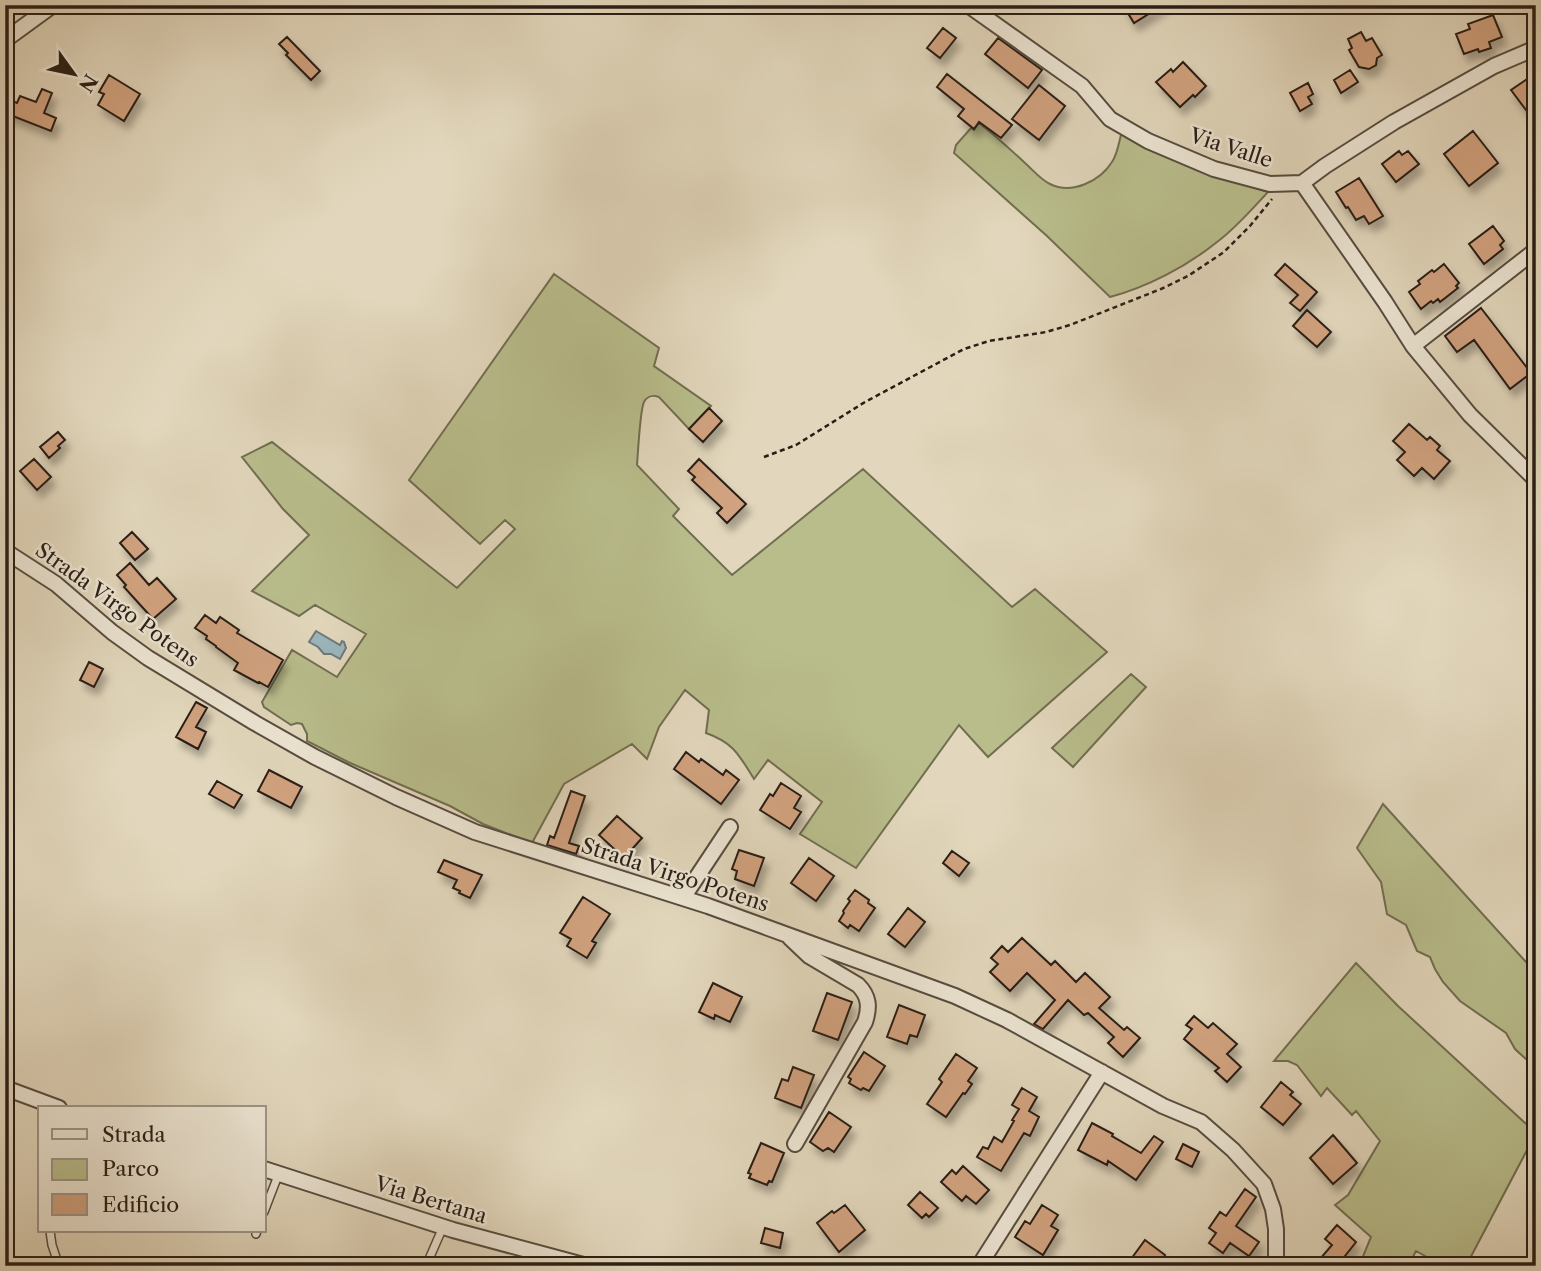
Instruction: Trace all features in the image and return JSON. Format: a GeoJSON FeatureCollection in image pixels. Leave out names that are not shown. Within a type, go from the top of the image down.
{"type":"FeatureCollection","features":[{"type":"Feature","properties":{"kind":"street","name":"Via Valle"},"geometry":{"type":"LineString","coordinates":[[968,5],[1082,86],[1110,118],[1149,141],[1214,169],[1270,184],[1302,183]]}},
{"type":"Feature","properties":{"kind":"street"},"geometry":{"type":"LineString","coordinates":[[5,40],[47,6]]}},
{"type":"Feature","properties":{"kind":"street"},"geometry":{"type":"LineString","coordinates":[[1536,48],[1494,66],[1394,122],[1302,183],[1413,346],[1470,415],[1536,480]]}},
{"type":"Feature","properties":{"kind":"street"},"geometry":{"type":"LineString","coordinates":[[1413,346],[1536,250]]}},
{"type":"Feature","properties":{"kind":"street","name":"Strada Virgo Potens"},"geometry":{"type":"LineString","coordinates":[[5,551],[56,584],[112,632],[148,658],[254,723],[396,797],[475,832],[683,898],[978,1006],[1163,1106],[1201,1122],[1233,1150],[1264,1184],[1273,1209],[1276,1229],[1276,1266]]}},
{"type":"Feature","properties":{"kind":"street"},"geometry":{"type":"LineString","coordinates":[[683,898],[730,827]]}},
{"type":"Feature","properties":{"kind":"street"},"geometry":{"type":"LineString","coordinates":[[785,934],[809,956],[858,985],[868,1001],[864,1022],[795,1144]]}},
{"type":"Feature","properties":{"kind":"street"},"geometry":{"type":"LineString","coordinates":[[979,1266],[1102,1072]]}},
{"type":"Feature","properties":{"kind":"street"},"geometry":{"type":"LineString","coordinates":[[5,1088],[54,1106]]}},
{"type":"Feature","properties":{"kind":"street","name":"Via Bertana"},"geometry":{"type":"LineString","coordinates":[[271,1171],[443,1227],[587,1266]]}},
{"type":"Feature","properties":{"kind":"lane"},"geometry":{"type":"LineString","coordinates":[[266,1200],[271,1171]]}},
{"type":"Feature","properties":{"kind":"lane"},"geometry":{"type":"LineString","coordinates":[[426,1266],[443,1227]]}},
{"type":"Feature","properties":{"kind":"lane"},"geometry":{"type":"LineString","coordinates":[[50,1232],[60,1266]]}},
{"type":"Feature","properties":{"kind":"path"},"geometry":{"type":"LineString","coordinates":[[764,457],[796,445],[865,402],[964,349],[989,341],[1046,332],[1070,325],[1179,280],[1224,252],[1250,226],[1273,196]]}},
{"type":"Feature","properties":{"kind":"green space"},"geometry":{"type":"Polygon","coordinates":[[[979,123],[1043,180],[1058,187],[1085,184],[1107,169],[1117,151],[1122,131],[1163,155],[1268,192],[1231,231],[1192,260],[1152,282],[1110,297],[954,153],[956,145],[979,123]]]}},
{"type":"Feature","properties":{"kind":"green space"},"geometry":{"type":"Polygon","coordinates":[[[554,274],[659,348],[654,366],[711,406],[689,429],[659,397],[647,398],[641,414],[637,465],[679,509],[673,516],[732,575],[863,469],[1012,607],[1035,589],[1107,652],[988,757],[959,725],[856,868],[800,834],[822,802],[768,760],[754,779],[730,746],[706,733],[709,710],[685,690],[659,727],[647,759],[632,744],[564,784],[532,843],[483,824],[450,806],[348,762],[307,741],[302,724],[291,725],[264,707],[262,702],[292,650],[337,677],[366,634],[315,605],[299,616],[252,591],[309,535],[283,509],[242,457],[272,442],[457,588],[515,529],[505,520],[480,544],[409,480],[554,274]]]}},
{"type":"Feature","properties":{"kind":"green space"},"geometry":{"type":"Polygon","coordinates":[[[1131,674],[1146,687],[1073,767],[1052,748],[1131,674]]]}},
{"type":"Feature","properties":{"kind":"green space"},"geometry":{"type":"Polygon","coordinates":[[[1383,804],[1536,973],[1536,1064],[1515,1049],[1506,1033],[1460,1001],[1443,982],[1430,957],[1417,951],[1406,925],[1387,914],[1381,882],[1357,848],[1383,804]]]}},
{"type":"Feature","properties":{"kind":"green space"},"geometry":{"type":"Polygon","coordinates":[[[1356,963],[1398,1006],[1536,1133],[1466,1266],[1443,1266],[1416,1251],[1408,1266],[1359,1266],[1371,1237],[1335,1205],[1348,1195],[1380,1141],[1356,1111],[1352,1115],[1327,1088],[1321,1096],[1297,1065],[1288,1061],[1274,1061],[1356,963]]]}},
{"type":"Feature","properties":{"kind":"water"},"geometry":{"type":"Polygon","coordinates":[[[316,631],[340,645],[344,642],[346,648],[340,659],[324,654],[309,642],[316,631]]]}},
{"type":"Feature","properties":{"kind":"building"},"geometry":{"type":"Polygon","coordinates":[[[1123,5],[1163,5],[1134,23],[1123,5]]]}},
{"type":"Feature","properties":{"kind":"building"},"geometry":{"type":"Polygon","coordinates":[[[1493,15],[1502,37],[1489,42],[1491,48],[1464,54],[1456,34],[1470,29],[1468,24],[1493,15]]]}},
{"type":"Feature","properties":{"kind":"building"},"geometry":{"type":"Polygon","coordinates":[[[943,28],[956,38],[940,58],[927,48],[943,28]]]}},
{"type":"Feature","properties":{"kind":"building"},"geometry":{"type":"Polygon","coordinates":[[[1361,32],[1366,41],[1372,38],[1382,55],[1377,58],[1376,65],[1369,69],[1359,67],[1349,50],[1352,48],[1348,39],[1361,32]]]}},
{"type":"Feature","properties":{"kind":"building"},"geometry":{"type":"Polygon","coordinates":[[[287,37],[320,71],[311,80],[279,44],[287,37]]]}},
{"type":"Feature","properties":{"kind":"building"},"geometry":{"type":"Polygon","coordinates":[[[998,38],[1042,70],[1028,88],[985,54],[998,38]]]}},
{"type":"Feature","properties":{"kind":"building"},"geometry":{"type":"Polygon","coordinates":[[[1183,62],[1206,86],[1180,107],[1156,82],[1183,62]]]}},
{"type":"Feature","properties":{"kind":"building"},"geometry":{"type":"Polygon","coordinates":[[[1350,70],[1358,82],[1341,93],[1334,80],[1350,70]]]}},
{"type":"Feature","properties":{"kind":"building"},"geometry":{"type":"Polygon","coordinates":[[[1536,73],[1536,104],[1526,110],[1511,90],[1536,73]]]}},
{"type":"Feature","properties":{"kind":"building"},"geometry":{"type":"Polygon","coordinates":[[[947,74],[1012,125],[1001,138],[979,122],[974,129],[958,116],[964,109],[937,87],[947,74]]]}},
{"type":"Feature","properties":{"kind":"building"},"geometry":{"type":"Polygon","coordinates":[[[109,75],[140,94],[124,121],[98,105],[104,94],[99,92],[109,75]]]}},
{"type":"Feature","properties":{"kind":"building"},"geometry":{"type":"Polygon","coordinates":[[[1308,83],[1313,94],[1308,97],[1312,104],[1300,111],[1290,93],[1308,83]]]}},
{"type":"Feature","properties":{"kind":"building"},"geometry":{"type":"Polygon","coordinates":[[[1039,85],[1065,106],[1039,140],[1012,119],[1039,85]]]}},
{"type":"Feature","properties":{"kind":"building"},"geometry":{"type":"Polygon","coordinates":[[[42,89],[52,93],[44,113],[56,118],[51,131],[5,113],[5,98],[17,103],[20,96],[36,102],[42,89]]]}},
{"type":"Feature","properties":{"kind":"building"},"geometry":{"type":"Polygon","coordinates":[[[1473,131],[1498,163],[1469,186],[1444,154],[1473,131]]]}},
{"type":"Feature","properties":{"kind":"building"},"geometry":{"type":"Polygon","coordinates":[[[1399,151],[1402,155],[1408,151],[1419,164],[1396,182],[1382,164],[1399,151]]]}},
{"type":"Feature","properties":{"kind":"building"},"geometry":{"type":"Polygon","coordinates":[[[1359,178],[1383,216],[1369,224],[1364,216],[1356,220],[1336,192],[1359,178]]]}},
{"type":"Feature","properties":{"kind":"building"},"geometry":{"type":"Polygon","coordinates":[[[1493,226],[1504,241],[1500,245],[1503,249],[1484,264],[1469,244],[1493,226]]]}},
{"type":"Feature","properties":{"kind":"building"},"geometry":{"type":"Polygon","coordinates":[[[1285,264],[1317,292],[1300,311],[1290,303],[1298,295],[1275,275],[1285,264]]]}},
{"type":"Feature","properties":{"kind":"building"},"geometry":{"type":"Polygon","coordinates":[[[1444,264],[1459,283],[1456,286],[1458,288],[1440,302],[1438,299],[1433,303],[1431,301],[1421,309],[1409,292],[1420,284],[1418,281],[1444,264]]]}},
{"type":"Feature","properties":{"kind":"building"},"geometry":{"type":"Polygon","coordinates":[[[1481,308],[1531,373],[1510,389],[1474,340],[1457,352],[1445,336],[1481,308]]]}},
{"type":"Feature","properties":{"kind":"building"},"geometry":{"type":"Polygon","coordinates":[[[1307,310],[1331,332],[1317,347],[1293,326],[1307,310]]]}},
{"type":"Feature","properties":{"kind":"building"},"geometry":{"type":"Polygon","coordinates":[[[709,408],[722,421],[703,442],[689,429],[709,408]]]}},
{"type":"Feature","properties":{"kind":"building"},"geometry":{"type":"Polygon","coordinates":[[[1409,424],[1427,440],[1430,437],[1440,446],[1437,450],[1450,461],[1434,479],[1422,468],[1414,476],[1397,460],[1405,452],[1393,441],[1409,424]]]}},
{"type":"Feature","properties":{"kind":"building"},"geometry":{"type":"Polygon","coordinates":[[[58,432],[65,440],[49,458],[40,447],[58,432]]]}},
{"type":"Feature","properties":{"kind":"building"},"geometry":{"type":"Polygon","coordinates":[[[34,459],[51,477],[37,490],[20,471],[34,459]]]}},
{"type":"Feature","properties":{"kind":"building"},"geometry":{"type":"Polygon","coordinates":[[[699,459],[746,504],[727,523],[717,513],[722,508],[692,480],[695,477],[688,471],[699,459]]]}},
{"type":"Feature","properties":{"kind":"building"},"geometry":{"type":"Polygon","coordinates":[[[132,532],[148,549],[135,560],[120,543],[132,532]]]}},
{"type":"Feature","properties":{"kind":"building"},"geometry":{"type":"Polygon","coordinates":[[[130,563],[149,585],[157,578],[176,599],[153,619],[124,587],[126,585],[117,575],[130,563]]]}},
{"type":"Feature","properties":{"kind":"building"},"geometry":{"type":"Polygon","coordinates":[[[205,615],[216,623],[220,617],[239,630],[237,633],[283,660],[268,687],[234,670],[238,663],[195,628],[205,615]]]}},
{"type":"Feature","properties":{"kind":"building"},"geometry":{"type":"Polygon","coordinates":[[[89,662],[103,669],[94,687],[80,680],[89,662]]]}},
{"type":"Feature","properties":{"kind":"building"},"geometry":{"type":"Polygon","coordinates":[[[196,702],[207,708],[196,727],[206,732],[198,749],[176,737],[196,702]]]}},
{"type":"Feature","properties":{"kind":"building"},"geometry":{"type":"Polygon","coordinates":[[[686,752],[723,775],[726,770],[739,780],[721,804],[674,769],[686,752]]]}},
{"type":"Feature","properties":{"kind":"building"},"geometry":{"type":"Polygon","coordinates":[[[269,770],[302,787],[291,808],[258,791],[269,770]]]}},
{"type":"Feature","properties":{"kind":"building"},"geometry":{"type":"Polygon","coordinates":[[[217,781],[242,795],[234,808],[209,794],[217,781]]]}},
{"type":"Feature","properties":{"kind":"building"},"geometry":{"type":"Polygon","coordinates":[[[781,783],[801,796],[794,808],[801,812],[790,829],[760,810],[781,783]]]}},
{"type":"Feature","properties":{"kind":"building"},"geometry":{"type":"Polygon","coordinates":[[[571,791],[585,796],[569,843],[579,846],[576,854],[547,845],[550,836],[554,838],[571,791]]]}},
{"type":"Feature","properties":{"kind":"building"},"geometry":{"type":"Polygon","coordinates":[[[617,816],[642,838],[624,858],[599,835],[617,816]]]}},
{"type":"Feature","properties":{"kind":"building"},"geometry":{"type":"Polygon","coordinates":[[[739,850],[764,858],[754,886],[735,879],[737,871],[732,869],[739,850]]]}},
{"type":"Feature","properties":{"kind":"building"},"geometry":{"type":"Polygon","coordinates":[[[952,851],[969,863],[959,876],[943,863],[952,851]]]}},
{"type":"Feature","properties":{"kind":"building"},"geometry":{"type":"Polygon","coordinates":[[[809,858],[834,876],[816,901],[791,883],[809,858]]]}},
{"type":"Feature","properties":{"kind":"building"},"geometry":{"type":"Polygon","coordinates":[[[444,860],[482,875],[470,898],[453,888],[457,880],[438,872],[444,860]]]}},
{"type":"Feature","properties":{"kind":"building"},"geometry":{"type":"Polygon","coordinates":[[[855,890],[875,908],[859,931],[850,925],[848,928],[839,921],[855,890]]]}},
{"type":"Feature","properties":{"kind":"building"},"geometry":{"type":"Polygon","coordinates":[[[583,897],[610,914],[592,941],[596,943],[587,958],[567,946],[571,939],[560,933],[583,897]]]}},
{"type":"Feature","properties":{"kind":"building"},"geometry":{"type":"Polygon","coordinates":[[[908,908],[925,922],[905,947],[888,934],[908,908]]]}},
{"type":"Feature","properties":{"kind":"building"},"geometry":{"type":"Polygon","coordinates":[[[1022,938],[1051,965],[1055,961],[1076,982],[1085,973],[1110,997],[1099,1008],[1124,1030],[1127,1027],[1140,1038],[1123,1057],[1108,1043],[1114,1037],[1088,1013],[1084,1015],[1068,1000],[1043,1029],[1034,1024],[1055,1000],[1027,973],[1010,991],[990,972],[998,964],[991,958],[1002,946],[1008,952],[1022,938]]]}},
{"type":"Feature","properties":{"kind":"building"},"geometry":{"type":"Polygon","coordinates":[[[713,983],[742,997],[730,1022],[699,1012],[713,983]]]}},
{"type":"Feature","properties":{"kind":"building"},"geometry":{"type":"Polygon","coordinates":[[[827,993],[852,1002],[838,1040],[813,1031],[827,993]]]}},
{"type":"Feature","properties":{"kind":"building"},"geometry":{"type":"Polygon","coordinates":[[[899,1005],[925,1015],[917,1037],[910,1035],[907,1044],[887,1037],[899,1005]]]}},
{"type":"Feature","properties":{"kind":"building"},"geometry":{"type":"Polygon","coordinates":[[[1194,1016],[1208,1028],[1213,1023],[1237,1044],[1227,1054],[1241,1067],[1227,1082],[1215,1071],[1219,1068],[1184,1039],[1192,1029],[1186,1025],[1194,1016]]]}},
{"type":"Feature","properties":{"kind":"building"},"geometry":{"type":"Polygon","coordinates":[[[864,1052],[885,1066],[869,1091],[849,1083],[851,1079],[848,1077],[864,1052]]]}},
{"type":"Feature","properties":{"kind":"building"},"geometry":{"type":"Polygon","coordinates":[[[956,1054],[977,1068],[968,1081],[972,1084],[946,1117],[927,1104],[942,1082],[939,1079],[956,1054]]]}},
{"type":"Feature","properties":{"kind":"building"},"geometry":{"type":"Polygon","coordinates":[[[793,1067],[814,1075],[801,1108],[775,1098],[782,1079],[788,1081],[793,1067]]]}},
{"type":"Feature","properties":{"kind":"building"},"geometry":{"type":"Polygon","coordinates":[[[1281,1082],[1293,1092],[1290,1095],[1301,1104],[1283,1125],[1261,1107],[1281,1082]]]}},
{"type":"Feature","properties":{"kind":"building"},"geometry":{"type":"Polygon","coordinates":[[[1022,1088],[1037,1097],[1029,1111],[1039,1117],[1030,1136],[1024,1133],[1001,1171],[977,1157],[983,1147],[988,1149],[994,1137],[1002,1142],[1019,1109],[1012,1105],[1022,1088]]]}},
{"type":"Feature","properties":{"kind":"building"},"geometry":{"type":"Polygon","coordinates":[[[829,1112],[851,1127],[834,1152],[828,1148],[823,1151],[810,1142],[829,1112]]]}},
{"type":"Feature","properties":{"kind":"building"},"geometry":{"type":"Polygon","coordinates":[[[1092,1123],[1141,1153],[1154,1136],[1163,1142],[1136,1180],[1108,1161],[1107,1165],[1078,1150],[1092,1123]]]}},
{"type":"Feature","properties":{"kind":"building"},"geometry":{"type":"Polygon","coordinates":[[[1333,1135],[1357,1163],[1333,1184],[1310,1158],[1333,1135]]]}},
{"type":"Feature","properties":{"kind":"building"},"geometry":{"type":"Polygon","coordinates":[[[761,1143],[784,1153],[772,1182],[769,1181],[767,1185],[749,1178],[751,1174],[748,1173],[761,1143]]]}},
{"type":"Feature","properties":{"kind":"building"},"geometry":{"type":"Polygon","coordinates":[[[1183,1144],[1199,1152],[1192,1167],[1176,1159],[1183,1144]]]}},
{"type":"Feature","properties":{"kind":"building"},"geometry":{"type":"Polygon","coordinates":[[[963,1166],[989,1190],[976,1204],[966,1196],[962,1201],[941,1182],[952,1170],[956,1174],[963,1166]]]}},
{"type":"Feature","properties":{"kind":"building"},"geometry":{"type":"Polygon","coordinates":[[[1245,1189],[1256,1197],[1236,1226],[1259,1242],[1249,1256],[1230,1243],[1223,1253],[1209,1243],[1216,1233],[1209,1228],[1220,1212],[1226,1216],[1245,1189]]]}},
{"type":"Feature","properties":{"kind":"building"},"geometry":{"type":"Polygon","coordinates":[[[920,1192],[938,1208],[929,1217],[926,1214],[922,1218],[908,1205],[920,1192]]]}},
{"type":"Feature","properties":{"kind":"building"},"geometry":{"type":"Polygon","coordinates":[[[845,1205],[865,1230],[839,1252],[817,1223],[845,1205]]]}},
{"type":"Feature","properties":{"kind":"building"},"geometry":{"type":"Polygon","coordinates":[[[1042,1205],[1058,1215],[1051,1226],[1058,1230],[1043,1255],[1015,1237],[1025,1221],[1030,1224],[1042,1205]]]}},
{"type":"Feature","properties":{"kind":"building"},"geometry":{"type":"Polygon","coordinates":[[[1337,1225],[1356,1242],[1337,1266],[1314,1266],[1332,1245],[1325,1239],[1337,1225]]]}},
{"type":"Feature","properties":{"kind":"building"},"geometry":{"type":"Polygon","coordinates":[[[765,1228],[783,1233],[780,1248],[761,1243],[765,1228]]]}},
{"type":"Feature","properties":{"kind":"building"},"geometry":{"type":"Polygon","coordinates":[[[1145,1240],[1165,1255],[1175,1266],[1126,1266],[1145,1240]]]}}]}
